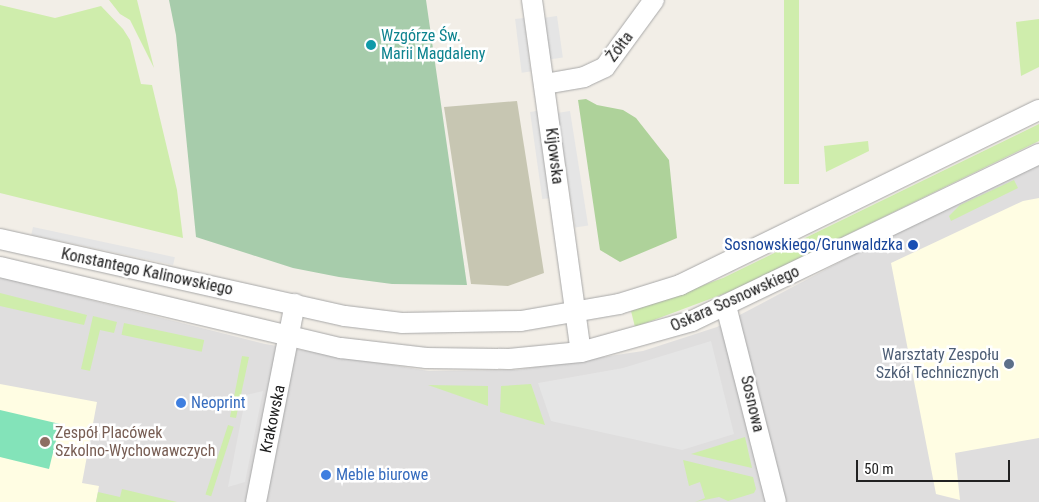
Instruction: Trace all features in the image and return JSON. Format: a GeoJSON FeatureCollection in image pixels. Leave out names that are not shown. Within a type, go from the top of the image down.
{"type":"FeatureCollection","features":[{"type":"Feature","properties":{"kind":"street","name":"Kijowska"},"geometry":{"type":"LineString","coordinates":[[532,0],[545,84],[574,313],[581,352]]}},
{"type":"Feature","properties":{"kind":"street","name":"Żółta"},"geometry":{"type":"LineString","coordinates":[[545,84],[584,77],[605,67],[654,0]]}},
{"type":"Feature","properties":{"kind":"street"},"geometry":{"type":"LineString","coordinates":[[295,304],[402,323],[521,321],[619,304],[680,285],[1039,110]]}},
{"type":"Feature","properties":{"kind":"street","name":"Oskara Sosnowskiego"},"geometry":{"type":"LineString","coordinates":[[289,336],[341,348],[426,358],[509,359],[581,352],[660,332],[726,306],[1039,154]]}},
{"type":"Feature","properties":{"kind":"street","name":"Konstantego Kalinowskiego"},"geometry":{"type":"LineString","coordinates":[[0,239],[295,304]]}},
{"type":"Feature","properties":{"kind":"street","name":"Konstantego Kalinowskiego"},"geometry":{"type":"LineString","coordinates":[[0,267],[289,336]]}},
{"type":"Feature","properties":{"kind":"street","name":"Krakowska"},"geometry":{"type":"LineString","coordinates":[[256,502],[295,304]]}},
{"type":"Feature","properties":{"kind":"street","name":"Sosnowa"},"geometry":{"type":"LineString","coordinates":[[726,306],[776,502]]}},
{"type":"Feature","properties":{"kind":"shaded area"},"geometry":{"type":"Polygon","coordinates":[[[557,16],[563,58],[549,60],[543,18],[557,16]]]}},
{"type":"Feature","properties":{"kind":"shaded area"},"geometry":{"type":"Polygon","coordinates":[[[524,18],[531,72],[522,73],[515,19],[524,18]]]}},
{"type":"Feature","properties":{"kind":"shaded area"},"geometry":{"type":"Polygon","coordinates":[[[517,101],[544,273],[508,286],[471,284],[444,107],[517,101]]]}},
{"type":"Feature","properties":{"kind":"shaded area"},"geometry":{"type":"Polygon","coordinates":[[[537,111],[549,198],[542,199],[530,112],[537,111]]]}},
{"type":"Feature","properties":{"kind":"shaded area"},"geometry":{"type":"Polygon","coordinates":[[[570,111],[588,226],[575,228],[557,113],[570,111]]]}},
{"type":"Feature","properties":{"kind":"shaded area"},"geometry":{"type":"Polygon","coordinates":[[[1039,161],[1039,502],[0,502],[0,277],[265,344],[429,371],[516,370],[643,351],[717,327],[959,199],[1039,161]]]}},
{"type":"Feature","properties":{"kind":"shaded area"},"geometry":{"type":"Polygon","coordinates":[[[1039,198],[1039,438],[955,453],[960,500],[936,494],[891,263],[1023,201],[1039,198]]]}},
{"type":"Feature","properties":{"kind":"shaded area"},"geometry":{"type":"Polygon","coordinates":[[[33,227],[175,257],[173,265],[31,235],[33,227]]]}},
{"type":"Feature","properties":{"kind":"shaded area"},"geometry":{"type":"Polygon","coordinates":[[[711,341],[734,434],[682,450],[551,421],[538,383],[623,368],[711,341]]]}},
{"type":"Feature","properties":{"kind":"shaded area","name":"Zespół Placówek Szkolno-Wychowawczych"},"geometry":{"type":"Polygon","coordinates":[[[0,384],[97,402],[82,483],[99,486],[96,502],[0,502],[0,384]]]}},
{"type":"Feature","properties":{"kind":"shaded area"},"geometry":{"type":"Polygon","coordinates":[[[263,391],[245,482],[228,487],[246,395],[263,391]]]}},
{"type":"Feature","properties":{"kind":"green space"},"geometry":{"type":"Polygon","coordinates":[[[109,0],[137,0],[154,68],[130,20],[120,14],[109,0]]]}},
{"type":"Feature","properties":{"kind":"green space"},"geometry":{"type":"Polygon","coordinates":[[[169,0],[426,0],[467,285],[392,284],[339,277],[293,268],[196,237],[176,35],[169,0]]]}},
{"type":"Feature","properties":{"kind":"green space"},"geometry":{"type":"Polygon","coordinates":[[[784,0],[799,0],[799,184],[784,184],[784,0]]]}},
{"type":"Feature","properties":{"kind":"green space"},"geometry":{"type":"Polygon","coordinates":[[[0,5],[55,18],[101,6],[123,29],[130,40],[141,84],[152,85],[177,190],[183,238],[0,193],[0,5]]]}},
{"type":"Feature","properties":{"kind":"green space"},"geometry":{"type":"Polygon","coordinates":[[[1039,19],[1039,67],[1021,76],[1016,22],[1039,19]]]}},
{"type":"Feature","properties":{"kind":"green space"},"geometry":{"type":"Polygon","coordinates":[[[586,99],[597,105],[623,110],[636,118],[669,160],[677,238],[620,262],[600,250],[578,100],[586,99]]]}},
{"type":"Feature","properties":{"kind":"green space"},"geometry":{"type":"Polygon","coordinates":[[[1039,124],[1039,141],[734,290],[635,327],[631,311],[723,278],[1039,124]]]}},
{"type":"Feature","properties":{"kind":"green space"},"geometry":{"type":"Polygon","coordinates":[[[868,141],[869,151],[826,172],[824,146],[868,141]]]}},
{"type":"Feature","properties":{"kind":"green space"},"geometry":{"type":"Polygon","coordinates":[[[1014,180],[1018,188],[951,221],[949,216],[960,205],[1014,180]]]}},
{"type":"Feature","properties":{"kind":"green space"},"geometry":{"type":"Polygon","coordinates":[[[0,293],[87,315],[84,325],[0,306],[0,293]]]}},
{"type":"Feature","properties":{"kind":"green space"},"geometry":{"type":"Polygon","coordinates":[[[93,316],[117,322],[114,333],[100,330],[90,371],[81,369],[93,316]]]}},
{"type":"Feature","properties":{"kind":"green space"},"geometry":{"type":"Polygon","coordinates":[[[124,323],[204,340],[202,352],[122,335],[124,323]]]}},
{"type":"Feature","properties":{"kind":"green space"},"geometry":{"type":"Polygon","coordinates":[[[242,356],[249,357],[236,418],[230,417],[242,356]]]}},
{"type":"Feature","properties":{"kind":"green space"},"geometry":{"type":"Polygon","coordinates":[[[531,384],[545,425],[500,412],[501,386],[531,384]]]}},
{"type":"Feature","properties":{"kind":"green space"},"geometry":{"type":"Polygon","coordinates":[[[428,385],[488,386],[488,406],[428,385]]]}},
{"type":"Feature","properties":{"kind":"green space"},"geometry":{"type":"Polygon","coordinates":[[[0,410],[60,424],[49,469],[0,457],[0,410]]]}},
{"type":"Feature","properties":{"kind":"green space"},"geometry":{"type":"Polygon","coordinates":[[[228,425],[234,427],[211,496],[205,494],[228,425]]]}},
{"type":"Feature","properties":{"kind":"green space"},"geometry":{"type":"Polygon","coordinates":[[[745,437],[752,468],[691,454],[745,437]]]}},
{"type":"Feature","properties":{"kind":"green space"},"geometry":{"type":"Polygon","coordinates":[[[683,460],[753,477],[756,489],[754,493],[728,501],[719,497],[695,502],[705,498],[700,482],[689,486],[683,460]]]}},
{"type":"Feature","properties":{"kind":"green space"},"geometry":{"type":"Polygon","coordinates":[[[122,489],[177,502],[96,502],[98,492],[120,497],[122,489]]]}},
{"type":"Feature","properties":{"kind":"place","name":"Wzgórze Św. Marii Magdaleny"},"geometry":{"type":"Point","coordinates":[371,45]}},
{"type":"Feature","properties":{"kind":"place","name":"Sosnowskiego/Grunwaldzka"},"geometry":{"type":"Point","coordinates":[913,245]}},
{"type":"Feature","properties":{"kind":"place","name":"Warsztaty Zespołu Szkół Technicznych"},"geometry":{"type":"Point","coordinates":[1009,364]}},
{"type":"Feature","properties":{"kind":"place","name":"Neoprint"},"geometry":{"type":"Point","coordinates":[181,403]}},
{"type":"Feature","properties":{"kind":"place","name":"Zespół Placówek Szkolno-Wychowawczych"},"geometry":{"type":"Point","coordinates":[45,442]}},
{"type":"Feature","properties":{"kind":"place","name":"Meble biurowe"},"geometry":{"type":"Point","coordinates":[326,475]}}]}
